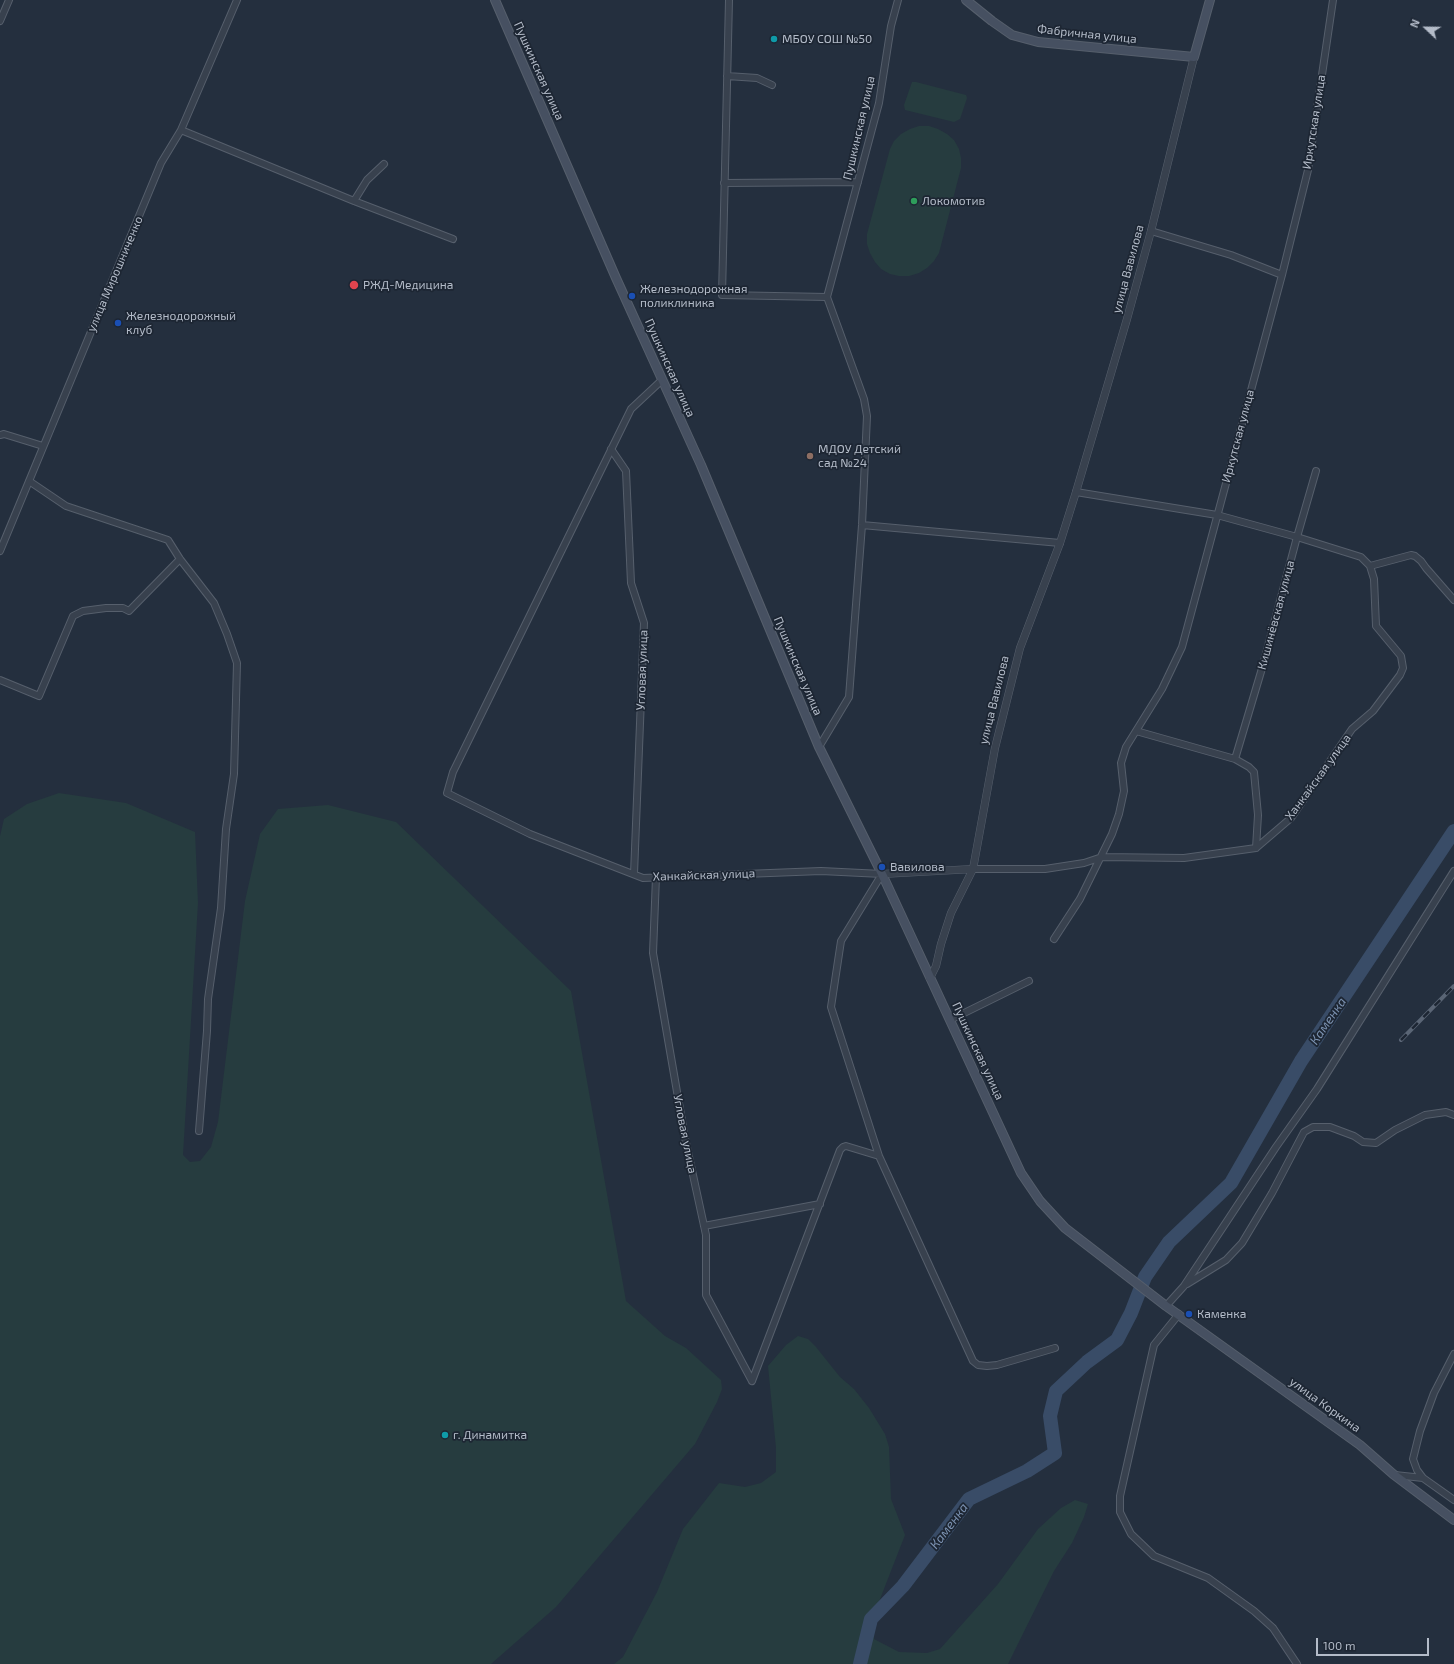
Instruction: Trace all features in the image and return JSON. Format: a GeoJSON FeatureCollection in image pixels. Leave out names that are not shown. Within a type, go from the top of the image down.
{"type":"FeatureCollection","features":[{"type":"Feature","properties":{"kind":"main road","name":"Пушкинская улица"},"geometry":{"type":"LineString","coordinates":[[495,0],[662,380],[701,465],[820,747],[882,874],[1025,1179],[1040,1202],[1065,1228],[1116,1269],[1179,1314]]}},
{"type":"Feature","properties":{"kind":"main road","name":"Фабричная улица"},"geometry":{"type":"LineString","coordinates":[[966,0],[1012,35],[1038,42],[1194,57]]}},
{"type":"Feature","properties":{"kind":"main road","name":"улица Вавилова"},"geometry":{"type":"LineString","coordinates":[[1194,57],[1210,0]]}},
{"type":"Feature","properties":{"kind":"main road","name":"улица Коркина"},"geometry":{"type":"LineString","coordinates":[[1179,1314],[1360,1445],[1393,1474],[1454,1520]]}},
{"type":"Feature","properties":{"kind":"street"},"geometry":{"type":"LineString","coordinates":[[0,21],[9,0]]}},
{"type":"Feature","properties":{"kind":"street","name":"улица Мирошниченко"},"geometry":{"type":"LineString","coordinates":[[0,551],[161,163],[181,130],[237,0]]}},
{"type":"Feature","properties":{"kind":"street"},"geometry":{"type":"LineString","coordinates":[[729,0],[724,183],[725,236],[722,295],[827,297]]}},
{"type":"Feature","properties":{"kind":"street","name":"Пушкинская улица"},"geometry":{"type":"LineString","coordinates":[[820,747],[849,697],[862,525],[867,416],[864,399],[827,297],[879,103],[891,26],[898,0]]}},
{"type":"Feature","properties":{"kind":"street","name":"Иркутская улица"},"geometry":{"type":"LineString","coordinates":[[1054,939],[1080,899],[1102,857],[1120,814],[1124,791],[1121,763],[1126,747],[1162,689],[1182,647],[1282,275],[1308,170],[1311,141],[1334,0]]}},
{"type":"Feature","properties":{"kind":"street","name":"улица Вавилова"},"geometry":{"type":"LineString","coordinates":[[930,978],[936,966],[951,913],[973,869],[995,748],[1020,648],[1060,543],[1127,319],[1151,231],[1194,57]]}},
{"type":"Feature","properties":{"kind":"street"},"geometry":{"type":"LineString","coordinates":[[727,76],[757,78],[772,85]]}},
{"type":"Feature","properties":{"kind":"street"},"geometry":{"type":"LineString","coordinates":[[181,130],[354,201],[454,239]]}},
{"type":"Feature","properties":{"kind":"street"},"geometry":{"type":"LineString","coordinates":[[354,201],[367,180],[384,164]]}},
{"type":"Feature","properties":{"kind":"street"},"geometry":{"type":"LineString","coordinates":[[724,183],[858,182]]}},
{"type":"Feature","properties":{"kind":"street"},"geometry":{"type":"LineString","coordinates":[[1151,231],[1231,255],[1282,275]]}},
{"type":"Feature","properties":{"kind":"street"},"geometry":{"type":"LineString","coordinates":[[611,449],[631,409],[662,380]]}},
{"type":"Feature","properties":{"kind":"street"},"geometry":{"type":"LineString","coordinates":[[0,435],[4,434],[43,446]]}},
{"type":"Feature","properties":{"kind":"street","name":"Ханкайская улица"},"geometry":{"type":"LineString","coordinates":[[611,449],[453,772],[447,793],[530,834],[643,878],[821,870],[882,874]]}},
{"type":"Feature","properties":{"kind":"street","name":"Угловая улица"},"geometry":{"type":"LineString","coordinates":[[611,449],[626,472],[631,583],[644,623],[634,874]]}},
{"type":"Feature","properties":{"kind":"street","name":"Кишинёвская улица"},"geometry":{"type":"LineString","coordinates":[[1235,759],[1263,666],[1316,471]]}},
{"type":"Feature","properties":{"kind":"street"},"geometry":{"type":"LineString","coordinates":[[29,481],[66,506],[168,540],[180,560],[214,603],[227,634],[236,663],[234,774],[226,830],[221,908],[208,999],[199,1131]]}},
{"type":"Feature","properties":{"kind":"street"},"geometry":{"type":"LineString","coordinates":[[1076,492],[1217,515],[1357,555],[1365,560],[1370,566],[1411,555],[1415,556],[1454,600]]}},
{"type":"Feature","properties":{"kind":"street"},"geometry":{"type":"LineString","coordinates":[[862,525],[1060,543]]}},
{"type":"Feature","properties":{"kind":"street"},"geometry":{"type":"LineString","coordinates":[[0,680],[39,696],[73,616],[83,611],[106,608],[123,608],[129,611],[180,560]]}},
{"type":"Feature","properties":{"kind":"street","name":"Ханкайская улица"},"geometry":{"type":"LineString","coordinates":[[1256,848],[1291,818],[1352,729],[1373,711],[1400,675],[1403,668],[1401,656],[1376,626],[1374,579],[1370,566]]}},
{"type":"Feature","properties":{"kind":"street"},"geometry":{"type":"LineString","coordinates":[[1055,1348],[997,1365],[978,1365],[973,1361],[878,1156],[831,1007],[841,941],[882,874],[973,869],[1045,869],[1084,863],[1102,857],[1184,858],[1256,848],[1258,815],[1254,772],[1250,767],[1235,759],[1136,731]]}},
{"type":"Feature","properties":{"kind":"street"},"geometry":{"type":"LineString","coordinates":[[1166,1306],[1184,1286],[1276,1146],[1317,1089],[1454,872]]}},
{"type":"Feature","properties":{"kind":"street","name":"Угловая улица"},"geometry":{"type":"LineString","coordinates":[[656,877],[654,953],[685,1138],[706,1234],[706,1295],[752,1381],[820,1204]]}},
{"type":"Feature","properties":{"kind":"street"},"geometry":{"type":"LineString","coordinates":[[950,1020],[1029,981]]}},
{"type":"Feature","properties":{"kind":"street"},"geometry":{"type":"LineString","coordinates":[[1184,1286],[1226,1260],[1242,1243],[1272,1193],[1304,1132],[1313,1127],[1330,1127],[1354,1136],[1363,1142],[1376,1143],[1395,1130],[1425,1115],[1446,1112],[1454,1115]]}},
{"type":"Feature","properties":{"kind":"street"},"geometry":{"type":"LineString","coordinates":[[704,1226],[820,1204],[843,1147],[846,1146],[878,1156]]}},
{"type":"Feature","properties":{"kind":"street"},"geometry":{"type":"LineString","coordinates":[[1179,1314],[1154,1345],[1120,1496],[1120,1512],[1131,1534],[1154,1556],[1208,1578],[1254,1611],[1273,1628],[1297,1664]]}},
{"type":"Feature","properties":{"kind":"street"},"geometry":{"type":"LineString","coordinates":[[1454,1354],[1434,1393],[1420,1431],[1413,1459],[1417,1470],[1423,1478],[1454,1500]]}},
{"type":"Feature","properties":{"kind":"street"},"geometry":{"type":"LineString","coordinates":[[1393,1474],[1423,1478]]}},
{"type":"Feature","properties":{"kind":"green space"},"geometry":{"type":"Polygon","coordinates":[[[912,82],[966,95],[967,98],[960,119],[954,122],[905,110],[904,105],[912,82]]]}},
{"type":"Feature","properties":{"kind":"green space","name":"Локомотив"},"geometry":{"type":"Polygon","coordinates":[[[919,126],[929,126],[938,129],[954,140],[959,149],[961,168],[939,253],[927,268],[919,273],[909,276],[899,276],[890,274],[881,269],[875,262],[867,244],[867,234],[890,149],[894,141],[901,134],[919,126]]]}},
{"type":"Feature","properties":{"kind":"green space"},"geometry":{"type":"Polygon","coordinates":[[[59,793],[126,803],[195,832],[198,903],[183,1155],[190,1162],[200,1161],[211,1147],[218,1122],[245,901],[260,834],[278,809],[328,805],[396,822],[571,991],[626,1301],[665,1336],[686,1348],[721,1380],[722,1389],[717,1402],[695,1444],[556,1607],[491,1664],[0,1664],[0,836],[4,819],[27,804],[59,793]]]}},
{"type":"Feature","properties":{"kind":"green space"},"geometry":{"type":"Polygon","coordinates":[[[798,1336],[808,1339],[840,1377],[854,1389],[869,1408],[885,1434],[889,1447],[891,1499],[905,1535],[875,1612],[873,1628],[874,1639],[899,1652],[927,1653],[940,1649],[998,1584],[1038,1529],[1061,1508],[1075,1500],[1088,1504],[1084,1517],[1072,1543],[1054,1571],[1008,1664],[614,1664],[623,1657],[657,1592],[683,1529],[719,1483],[745,1487],[761,1483],[776,1472],[776,1448],[768,1366],[786,1345],[798,1336]]]}},
{"type":"Feature","properties":{"kind":"waterway","name":"Каменка"},"geometry":{"type":"LineString","coordinates":[[860,1664],[871,1619],[903,1586],[969,1499],[1027,1471],[1055,1453],[1050,1416],[1056,1391],[1087,1362],[1117,1340],[1131,1313],[1145,1277],[1169,1242],[1231,1183],[1301,1061],[1454,831]]}},
{"type":"Feature","properties":{"kind":"railway"},"geometry":{"type":"LineString","coordinates":[[1401,1040],[1454,986]]}},
{"type":"Feature","properties":{"kind":"place","name":"МБОУ СОШ №50"},"geometry":{"type":"Point","coordinates":[774,39]}},
{"type":"Feature","properties":{"kind":"place","name":"Локомотив"},"geometry":{"type":"Point","coordinates":[914,201]}},
{"type":"Feature","properties":{"kind":"place","name":"РЖД-Медицина"},"geometry":{"type":"Point","coordinates":[354,285]}},
{"type":"Feature","properties":{"kind":"place","name":"Железнодорожная поликлиника"},"geometry":{"type":"Point","coordinates":[632,296]}},
{"type":"Feature","properties":{"kind":"place","name":"Железнодорожный клуб"},"geometry":{"type":"Point","coordinates":[118,323]}},
{"type":"Feature","properties":{"kind":"place","name":"МДОУ Детский сад №24"},"geometry":{"type":"Point","coordinates":[810,456]}},
{"type":"Feature","properties":{"kind":"place","name":"Вавилова"},"geometry":{"type":"Point","coordinates":[882,867]}},
{"type":"Feature","properties":{"kind":"place","name":"Каменка"},"geometry":{"type":"Point","coordinates":[1189,1314]}},
{"type":"Feature","properties":{"kind":"place","name":"г. Динамитка"},"geometry":{"type":"Point","coordinates":[445,1435]}}]}
